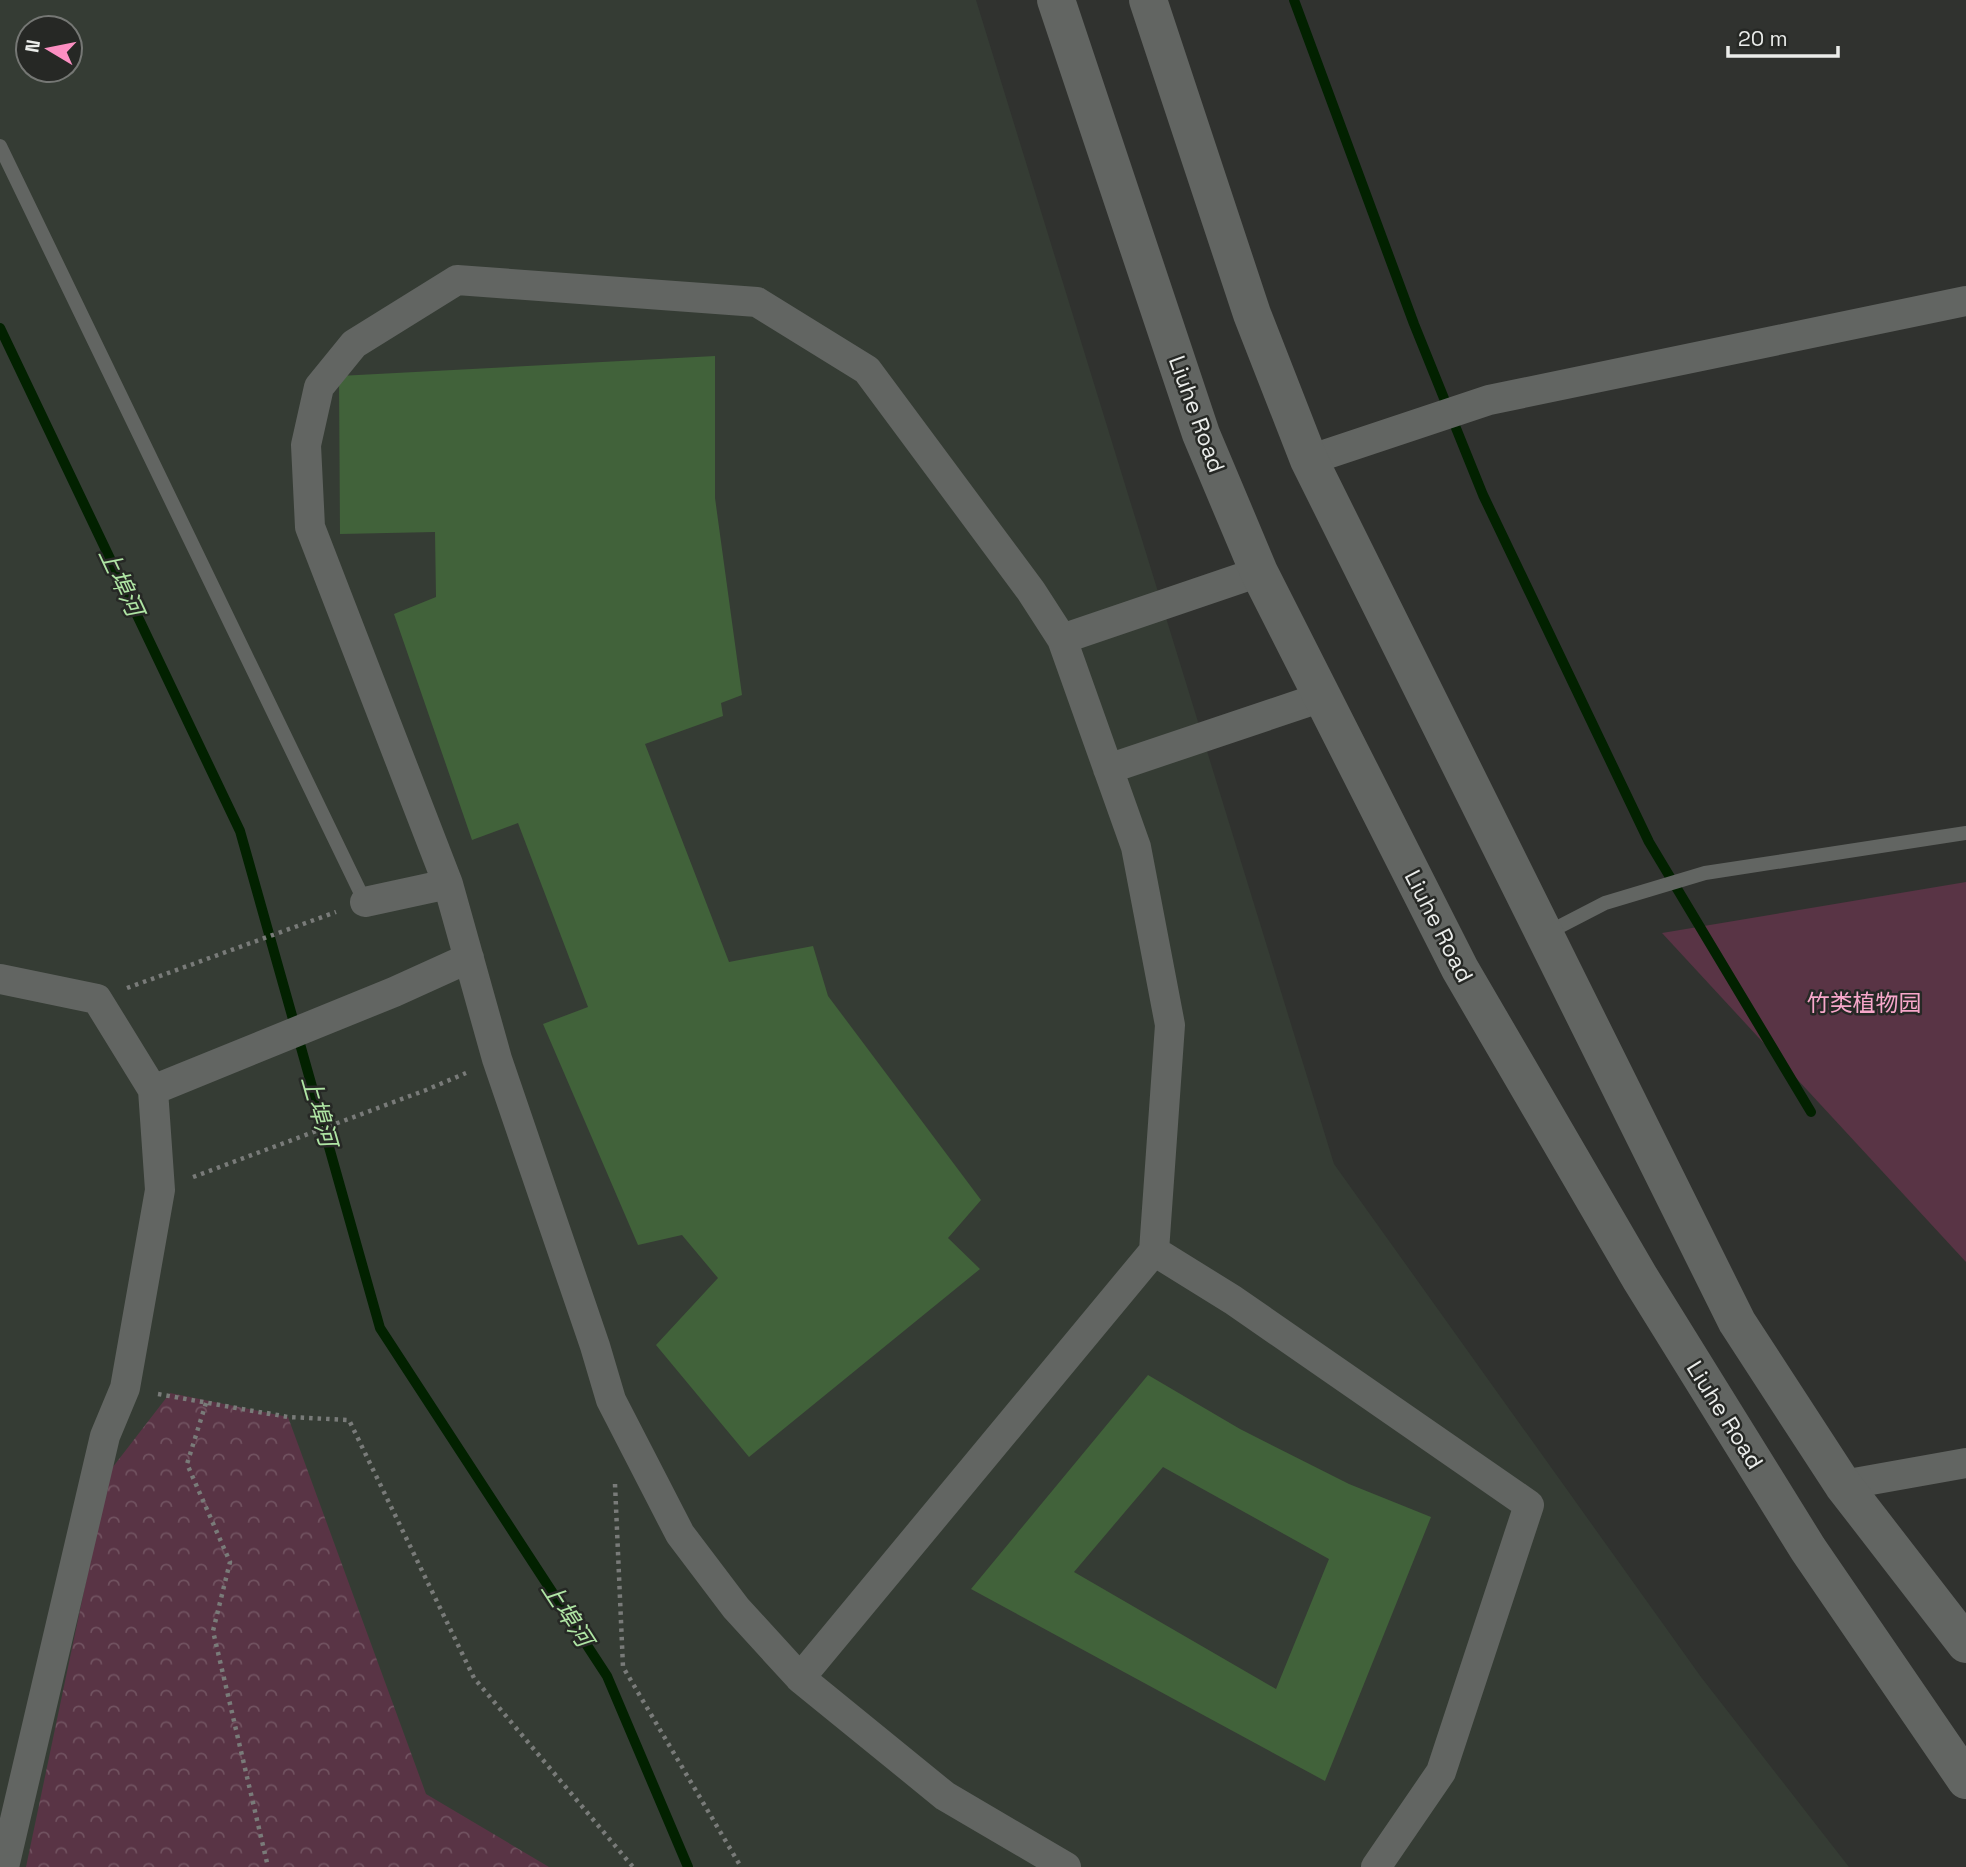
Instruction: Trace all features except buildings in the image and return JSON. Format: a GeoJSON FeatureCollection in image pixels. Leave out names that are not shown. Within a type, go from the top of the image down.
{"type":"FeatureCollection","features":[{"type":"Feature","properties":{"kind":"main road","name":"Liuhe Road"},"geometry":{"type":"LineString","coordinates":[[1056,0],[1201,433],[1259,572],[1460,969],[1640,1278],[1808,1549],[1966,1780]]}},
{"type":"Feature","properties":{"kind":"main road"},"geometry":{"type":"LineString","coordinates":[[1148,0],[1252,314],[1309,460],[1737,1322],[1843,1485],[1966,1644]]}},
{"type":"Feature","properties":{"kind":"street"},"geometry":{"type":"LineString","coordinates":[[800,1678],[1154,1251],[1170,1025],[1136,847],[1062,639],[1031,591],[867,370],[757,302],[457,280],[354,344],[319,387],[306,446],[310,527],[449,884],[497,1059],[611,1400],[680,1534],[736,1608],[800,1678],[945,1796],[1066,1867]]}},
{"type":"Feature","properties":{"kind":"street"},"geometry":{"type":"LineString","coordinates":[[1309,460],[1489,400],[1966,301]]}},
{"type":"Feature","properties":{"kind":"street"},"geometry":{"type":"LineString","coordinates":[[1062,639],[1259,572]]}},
{"type":"Feature","properties":{"kind":"street"},"geometry":{"type":"LineString","coordinates":[[1108,769],[1322,697]]}},
{"type":"Feature","properties":{"kind":"street"},"geometry":{"type":"LineString","coordinates":[[365,902],[449,884]]}},
{"type":"Feature","properties":{"kind":"street"},"geometry":{"type":"LineString","coordinates":[[153,1090],[394,992],[469,958]]}},
{"type":"Feature","properties":{"kind":"street"},"geometry":{"type":"LineString","coordinates":[[0,979],[97,999],[153,1090],[160,1190],[125,1388],[105,1436],[4,1867]]}},
{"type":"Feature","properties":{"kind":"street"},"geometry":{"type":"LineString","coordinates":[[1154,1251],[1233,1300],[1529,1505],[1441,1772],[1376,1867]]}},
{"type":"Feature","properties":{"kind":"street"},"geometry":{"type":"LineString","coordinates":[[1843,1485],[1966,1463]]}},
{"type":"Feature","properties":{"kind":"lane"},"geometry":{"type":"LineString","coordinates":[[0,146],[365,902]]}},
{"type":"Feature","properties":{"kind":"lane"},"geometry":{"type":"LineString","coordinates":[[1545,934],[1605,903],[1705,873],[1966,833]]}},
{"type":"Feature","properties":{"kind":"path"},"geometry":{"type":"LineString","coordinates":[[97,999],[365,902]]}},
{"type":"Feature","properties":{"kind":"path"},"geometry":{"type":"LineString","coordinates":[[160,1190],[426,1090],[497,1059]]}},
{"type":"Feature","properties":{"kind":"path"},"geometry":{"type":"LineString","coordinates":[[125,1388],[288,1417],[349,1420],[474,1678],[633,1867]]}},
{"type":"Feature","properties":{"kind":"path"},"geometry":{"type":"LineString","coordinates":[[206,1403],[187,1464],[230,1562],[213,1631],[268,1867]]}},
{"type":"Feature","properties":{"kind":"path"},"geometry":{"type":"LineString","coordinates":[[267,1413],[288,1417]]}},
{"type":"Feature","properties":{"kind":"path"},"geometry":{"type":"LineString","coordinates":[[615,1480],[623,1667],[741,1867]]}},
{"type":"Feature","properties":{"kind":"shaded area"},"geometry":{"type":"Polygon","coordinates":[[[0,0],[976,0],[1334,1164],[1701,1677],[1849,1867],[0,1867],[0,0]]]}},
{"type":"Feature","properties":{"kind":"green space","name":"竹类植物园"},"geometry":{"type":"Polygon","coordinates":[[[1966,882],[1966,1262],[1662,933],[1966,882]]]}},
{"type":"Feature","properties":{"kind":"green space"},"geometry":{"type":"Polygon","coordinates":[[[170,1393],[288,1417],[426,1794],[549,1867],[26,1867],[109,1472],[170,1393]]]}},
{"type":"Feature","properties":{"kind":"waterway"},"geometry":{"type":"LineString","coordinates":[[1294,0],[1414,324],[1483,495],[1649,842],[1811,1112]]}},
{"type":"Feature","properties":{"kind":"waterway","name":"上埠河"},"geometry":{"type":"LineString","coordinates":[[0,328],[240,831],[380,1328],[607,1676],[688,1867]]}}]}
